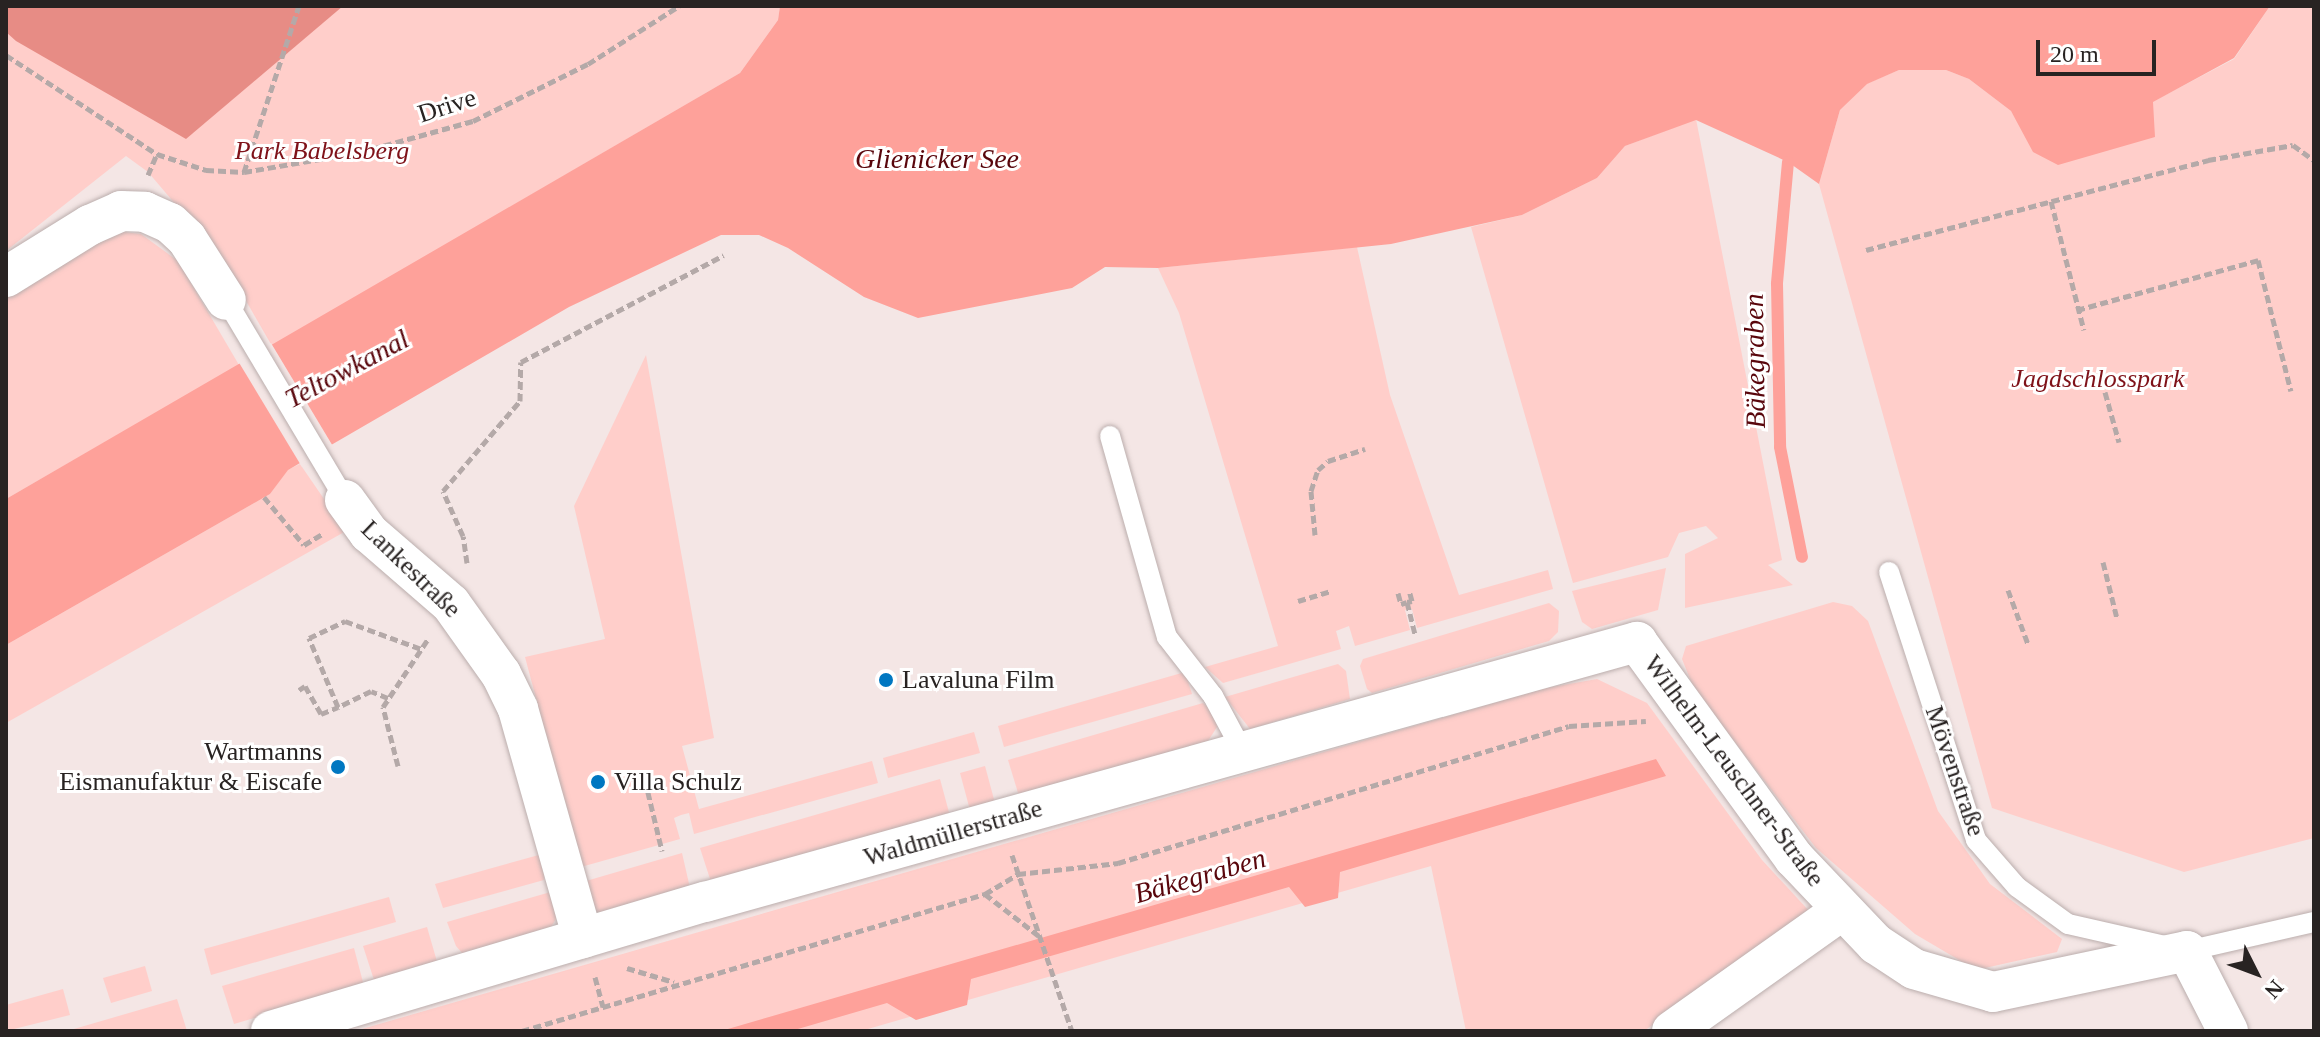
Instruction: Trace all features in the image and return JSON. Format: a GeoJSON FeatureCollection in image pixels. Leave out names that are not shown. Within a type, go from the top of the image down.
{"type":"FeatureCollection","features":[{"type":"Feature","properties":{"kind":"street","name":"Lankestraße"},"geometry":{"type":"LineString","coordinates":[[6,277],[90,225],[121,211],[145,212],[170,223],[187,239],[226,300]]}},
{"type":"Feature","properties":{"kind":"street","name":"Lankestraße"},"geometry":{"type":"LineString","coordinates":[[345,500],[369,533],[451,604],[453,628],[518,709],[583,938]]}},
{"type":"Feature","properties":{"kind":"street","name":"Waldmüllerstraße"},"geometry":{"type":"LineString","coordinates":[[271,1031],[583,938],[1637,642]]}},
{"type":"Feature","properties":{"kind":"street","name":"Wilhelm-Leuschner-Straße"},"geometry":{"type":"LineString","coordinates":[[1637,642],[1794,858],[1876,944],[1914,969],[1993,992],[2187,951]]}},
{"type":"Feature","properties":{"kind":"street"},"geometry":{"type":"LineString","coordinates":[[1672,1031],[1842,910]]}},
{"type":"Feature","properties":{"kind":"street"},"geometry":{"type":"LineString","coordinates":[[2187,951],[2228,1031]]}},
{"type":"Feature","properties":{"kind":"lane","name":"Lankestraße"},"geometry":{"type":"LineString","coordinates":[[226,300],[345,500]]}},
{"type":"Feature","properties":{"kind":"lane"},"geometry":{"type":"LineString","coordinates":[[1110,436],[1167,637],[1213,696],[1243,752]]}},
{"type":"Feature","properties":{"kind":"lane","name":"Mövenstraße"},"geometry":{"type":"LineString","coordinates":[[1889,572],[1976,840],[2017,887],[2068,924],[2187,951],[2314,922]]}},
{"type":"Feature","properties":{"kind":"path"},"geometry":{"type":"LineString","coordinates":[[244,172],[299,6]]}},
{"type":"Feature","properties":{"kind":"path","name":"Drive"},"geometry":{"type":"LineString","coordinates":[[6,55],[157,154],[206,170],[244,172],[361,152],[473,121],[588,64],[679,6]]}},
{"type":"Feature","properties":{"kind":"path"},"geometry":{"type":"LineString","coordinates":[[1866,250],[2208,160],[2293,145],[2314,160]]}},
{"type":"Feature","properties":{"kind":"path"},"geometry":{"type":"LineString","coordinates":[[2051,201],[2084,330]]}},
{"type":"Feature","properties":{"kind":"path"},"geometry":{"type":"LineString","coordinates":[[398,766],[383,707],[421,649],[453,628],[474,600],[463,536],[443,491],[520,401],[521,362],[724,255]]}},
{"type":"Feature","properties":{"kind":"path"},"geometry":{"type":"LineString","coordinates":[[2224,259],[2228,269]]}},
{"type":"Feature","properties":{"kind":"path"},"geometry":{"type":"LineString","coordinates":[[2077,310],[2258,260],[2291,391]]}},
{"type":"Feature","properties":{"kind":"path"},"geometry":{"type":"LineString","coordinates":[[2105,392],[2119,442]]}},
{"type":"Feature","properties":{"kind":"path"},"geometry":{"type":"LineString","coordinates":[[1315,535],[1311,491],[1318,470],[1328,461],[1365,449]]}},
{"type":"Feature","properties":{"kind":"path"},"geometry":{"type":"LineString","coordinates":[[264,497],[304,545]]}},
{"type":"Feature","properties":{"kind":"path"},"geometry":{"type":"LineString","coordinates":[[2103,562],[2117,618]]}},
{"type":"Feature","properties":{"kind":"path"},"geometry":{"type":"LineString","coordinates":[[1398,593],[1401,604],[1412,601],[1409,590]]}},
{"type":"Feature","properties":{"kind":"path"},"geometry":{"type":"LineString","coordinates":[[2008,590],[2028,644]]}},
{"type":"Feature","properties":{"kind":"path"},"geometry":{"type":"LineString","coordinates":[[1298,601],[1331,591]]}},
{"type":"Feature","properties":{"kind":"path"},"geometry":{"type":"LineString","coordinates":[[1407,602],[1415,635]]}},
{"type":"Feature","properties":{"kind":"path"},"geometry":{"type":"LineString","coordinates":[[338,707],[309,638],[345,621],[421,649]]}},
{"type":"Feature","properties":{"kind":"path"},"geometry":{"type":"LineString","coordinates":[[299,690],[305,686],[314,710],[321,714],[371,691],[388,698]]}},
{"type":"Feature","properties":{"kind":"path"},"geometry":{"type":"LineString","coordinates":[[522,1031],[985,894],[1018,874],[1118,863],[1569,726],[1691,717]]}},
{"type":"Feature","properties":{"kind":"path"},"geometry":{"type":"LineString","coordinates":[[645,780],[662,851]]}},
{"type":"Feature","properties":{"kind":"path"},"geometry":{"type":"LineString","coordinates":[[1000,820],[1072,1031]]}},
{"type":"Feature","properties":{"kind":"path"},"geometry":{"type":"LineString","coordinates":[[985,894],[1040,937]]}},
{"type":"Feature","properties":{"kind":"green space","name":"Park Babelsberg"},"geometry":{"type":"Polygon","coordinates":[[[6,6],[780,6],[778,20],[740,73],[272,346],[222,259],[148,172],[126,156],[6,251],[6,6]]]}},
{"type":"Feature","properties":{"kind":"green space","name":"Jagdschlosspark"},"geometry":{"type":"Polygon","coordinates":[[[2270,6],[2314,6],[2314,838],[2184,872],[1992,808],[1819,184],[1840,110],[1866,84],[1899,70],[1946,70],[1969,79],[2011,111],[2022,128],[2152,102],[2234,59],[2270,6]]]}},
{"type":"Feature","properties":{"kind":"green space"},"geometry":{"type":"Polygon","coordinates":[[[1696,119],[1782,560],[1768,565],[1793,585],[1685,608],[1685,554],[1718,538],[1706,526],[1679,533],[1668,557],[1573,583],[1471,227],[1522,215],[1597,178],[1625,146],[1696,119]]]}},
{"type":"Feature","properties":{"kind":"green space"},"geometry":{"type":"Polygon","coordinates":[[[124,232],[141,234],[178,261],[239,365],[6,499],[6,297],[57,259],[97,238],[124,232]]]}},
{"type":"Feature","properties":{"kind":"green space"},"geometry":{"type":"Polygon","coordinates":[[[1357,247],[1390,395],[1459,595],[1548,570],[1553,589],[1417,628],[1412,609],[1405,610],[1410,630],[1355,646],[1349,626],[1336,631],[1341,649],[1223,683],[1205,667],[1278,646],[1179,313],[1158,268],[1357,247]]]}},
{"type":"Feature","properties":{"kind":"green space"},"geometry":{"type":"Polygon","coordinates":[[[646,355],[714,738],[682,746],[699,809],[872,761],[878,783],[694,834],[689,813],[681,815],[674,818],[680,839],[581,867],[525,657],[605,639],[574,506],[646,355]]]}},
{"type":"Feature","properties":{"kind":"green space"},"geometry":{"type":"Polygon","coordinates":[[[300,464],[346,531],[6,723],[6,645],[270,494],[287,470],[300,464]]]}},
{"type":"Feature","properties":{"kind":"green space"},"geometry":{"type":"Polygon","coordinates":[[[1666,568],[1658,610],[1592,629],[1582,622],[1572,591],[1666,568]]]}},
{"type":"Feature","properties":{"kind":"green space"},"geometry":{"type":"Polygon","coordinates":[[[1833,602],[1852,606],[1868,621],[1938,811],[1990,884],[2062,939],[2057,952],[1976,970],[1915,934],[1816,848],[1694,689],[1682,659],[1686,646],[1833,602]]]}},
{"type":"Feature","properties":{"kind":"green space"},"geometry":{"type":"Polygon","coordinates":[[[1549,603],[1559,611],[1558,632],[1549,641],[1372,693],[1367,689],[1360,666],[1363,659],[1549,603]]]}},
{"type":"Feature","properties":{"kind":"green space"},"geometry":{"type":"Polygon","coordinates":[[[1338,664],[1346,671],[1350,699],[1250,729],[1225,697],[1338,664]]]}},
{"type":"Feature","properties":{"kind":"green space"},"geometry":{"type":"Polygon","coordinates":[[[1185,672],[1192,694],[1004,747],[998,726],[1185,672]]]}},
{"type":"Feature","properties":{"kind":"green space"},"geometry":{"type":"Polygon","coordinates":[[[1597,679],[1647,703],[1762,860],[1811,913],[1644,1031],[1466,1031],[1431,866],[861,1031],[355,1031],[1546,688],[1597,679]]]}},
{"type":"Feature","properties":{"kind":"green space"},"geometry":{"type":"Polygon","coordinates":[[[1203,703],[1213,712],[1217,727],[1208,741],[1019,796],[1008,760],[1203,703]]]}},
{"type":"Feature","properties":{"kind":"green space"},"geometry":{"type":"Polygon","coordinates":[[[974,732],[980,753],[888,778],[883,758],[974,732]]]}},
{"type":"Feature","properties":{"kind":"green space"},"geometry":{"type":"Polygon","coordinates":[[[985,766],[995,803],[970,810],[960,773],[985,766]]]}},
{"type":"Feature","properties":{"kind":"green space"},"geometry":{"type":"Polygon","coordinates":[[[940,779],[950,816],[712,885],[700,848],[940,779]]]}},
{"type":"Feature","properties":{"kind":"green space"},"geometry":{"type":"Polygon","coordinates":[[[546,853],[544,880],[443,908],[435,884],[546,853]]]}},
{"type":"Feature","properties":{"kind":"green space"},"geometry":{"type":"Polygon","coordinates":[[[682,853],[690,888],[601,916],[596,912],[586,881],[682,853]]]}},
{"type":"Feature","properties":{"kind":"green space"},"geometry":{"type":"Polygon","coordinates":[[[554,891],[557,917],[550,929],[463,954],[456,946],[447,922],[554,891]]]}},
{"type":"Feature","properties":{"kind":"green space"},"geometry":{"type":"Polygon","coordinates":[[[389,897],[396,922],[211,975],[204,949],[389,897]]]}},
{"type":"Feature","properties":{"kind":"green space"},"geometry":{"type":"Polygon","coordinates":[[[427,927],[438,965],[375,983],[363,946],[427,927]]]}},
{"type":"Feature","properties":{"kind":"green space"},"geometry":{"type":"Polygon","coordinates":[[[354,948],[364,986],[234,1024],[222,986],[354,948]]]}},
{"type":"Feature","properties":{"kind":"green space"},"geometry":{"type":"Polygon","coordinates":[[[145,966],[152,991],[111,1003],[103,978],[145,966]]]}},
{"type":"Feature","properties":{"kind":"green space"},"geometry":{"type":"Polygon","coordinates":[[[63,989],[70,1015],[6,1031],[6,1005],[63,989]]]}},
{"type":"Feature","properties":{"kind":"green space"},"geometry":{"type":"Polygon","coordinates":[[[177,999],[187,1031],[67,1031],[177,999]]]}},
{"type":"Feature","properties":{"kind":"shaded area"},"geometry":{"type":"Polygon","coordinates":[[[6,6],[343,6],[186,139],[16,41],[6,32],[6,6]]]}},
{"type":"Feature","properties":{"kind":"water","name":"Glienicker See"},"geometry":{"type":"Polygon","coordinates":[[[780,6],[2270,6],[2234,58],[2153,102],[2155,137],[2058,165],[2033,152],[2011,111],[1969,79],[1946,70],[1899,70],[1867,84],[1840,110],[1819,184],[1788,162],[1696,120],[1625,146],[1597,178],[1522,215],[1391,244],[1158,268],[1105,267],[1072,288],[918,318],[864,297],[788,248],[759,235],[721,235],[569,307],[288,470],[270,494],[6,645],[6,499],[740,73],[778,20],[780,6]]]}},
{"type":"Feature","properties":{"kind":"water","name":"Bäkegraben"},"geometry":{"type":"Polygon","coordinates":[[[1656,759],[1666,776],[1340,872],[1338,898],[1305,907],[1289,887],[971,979],[967,1005],[916,1020],[887,1003],[791,1031],[721,1031],[1656,759]]]}},
{"type":"Feature","properties":{"kind":"pier"},"geometry":{"type":"Polygon","coordinates":[[[271,343],[334,448],[302,467],[238,361],[271,343]]]}},
{"type":"Feature","properties":{"kind":"waterway","name":"Bäkegraben"},"geometry":{"type":"LineString","coordinates":[[1788,162],[1777,284],[1780,447],[1802,557]]}},
{"type":"Feature","properties":{"kind":"place","name":"Lavaluna Film"},"geometry":{"type":"Point","coordinates":[886,680]}},
{"type":"Feature","properties":{"kind":"place","name":"Wartmanns Eismanufaktur & Eiscafe"},"geometry":{"type":"Point","coordinates":[338,767]}},
{"type":"Feature","properties":{"kind":"place","name":"Villa Schulz"},"geometry":{"type":"Point","coordinates":[598,782]}},
{"type":"Feature","properties":{"kind":"water label","name":"Teltowkanal"},"geometry":{"type":"Point","coordinates":[347,369]}}]}
